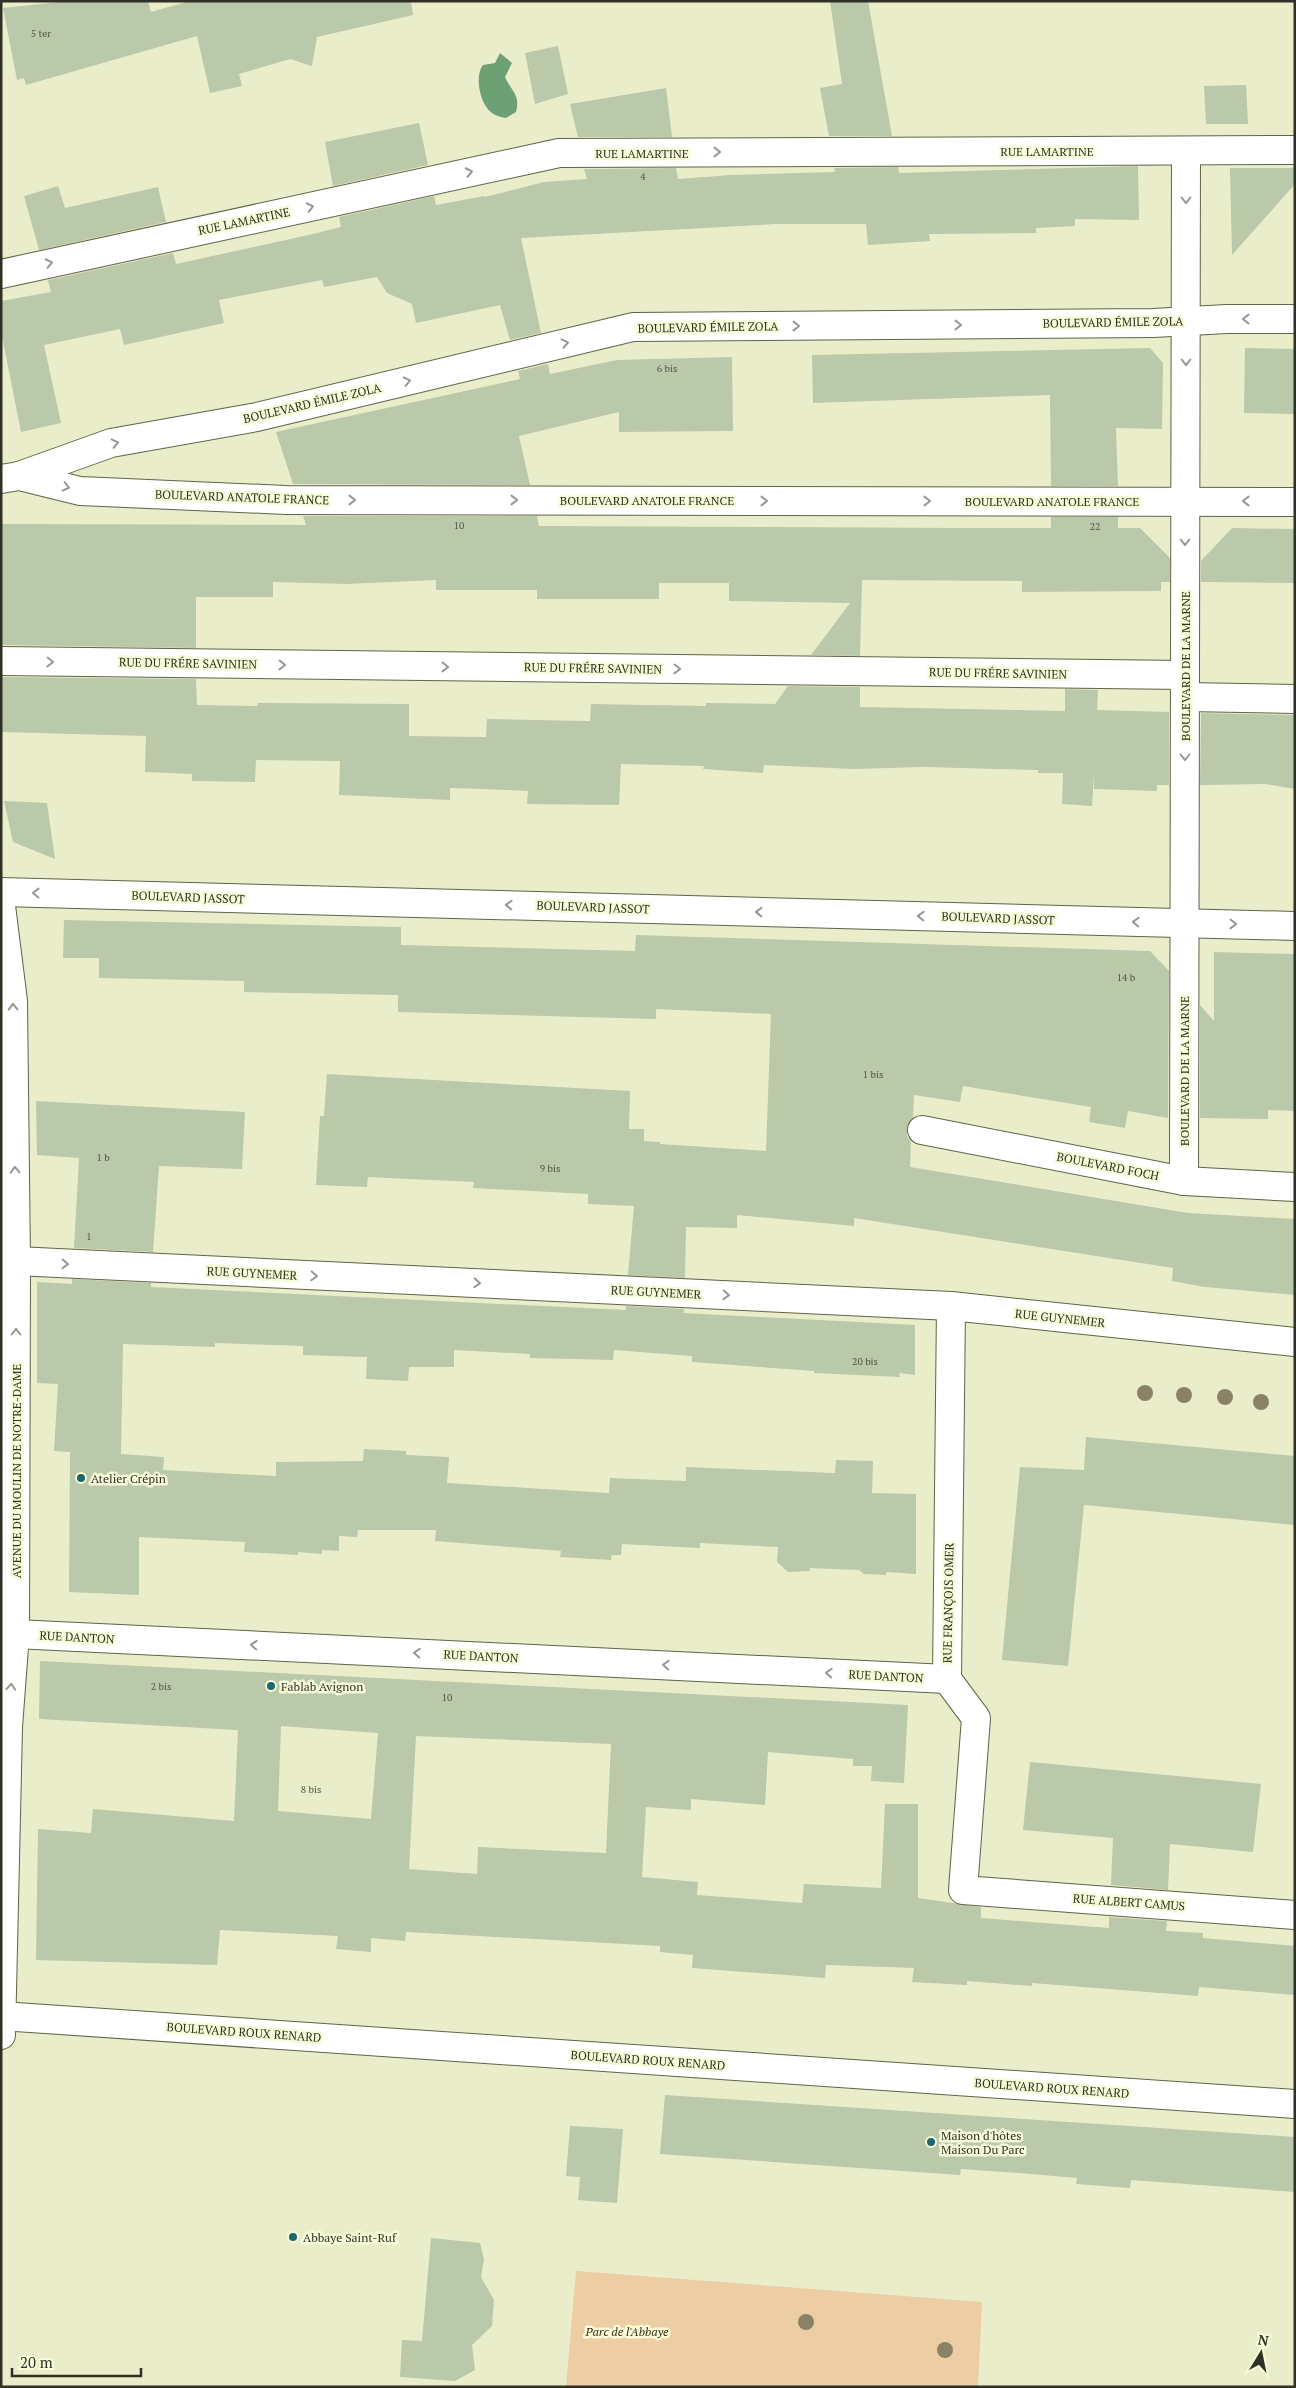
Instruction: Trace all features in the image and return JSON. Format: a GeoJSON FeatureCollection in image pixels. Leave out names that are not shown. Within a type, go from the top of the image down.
{"type":"FeatureCollection","features":[{"type":"Feature","properties":{"kind":"street","name":"RUE LAMARTINE"},"geometry":{"type":"LineString","coordinates":[[1,274],[559,153],[1295,150]]}},
{"type":"Feature","properties":{"kind":"street","name":"BOULEVARD DE LA MARNE"},"geometry":{"type":"LineString","coordinates":[[1184,1181],[1186,151]]}},
{"type":"Feature","properties":{"kind":"street","name":"BOULEVARD ÉMILE ZOLA"},"geometry":{"type":"LineString","coordinates":[[10,477],[111,443],[257,417],[633,327],[1134,323],[1295,319]]}},
{"type":"Feature","properties":{"kind":"street","name":"BOULEVARD ANATOLE FRANCE"},"geometry":{"type":"LineString","coordinates":[[10,477],[80,491],[286,500],[1295,502]]}},
{"type":"Feature","properties":{"kind":"street","name":"RUE DU FRÉRE SAVINIEN"},"geometry":{"type":"LineString","coordinates":[[1,661],[1185,686],[1295,699]]}},
{"type":"Feature","properties":{"kind":"street","name":"BOULEVARD JASSOT"},"geometry":{"type":"LineString","coordinates":[[1,892],[1295,926]]}},
{"type":"Feature","properties":{"kind":"street","name":"AVENUE DU MOULIN DE NOTRE-DAME"},"geometry":{"type":"LineString","coordinates":[[1,906],[13,1000],[16,1261],[15,1634],[5,1727],[1,2035]]}},
{"type":"Feature","properties":{"kind":"street","name":"BOULEVARD FOCH"},"geometry":{"type":"LineString","coordinates":[[922,1130],[1184,1181],[1295,1187]]}},
{"type":"Feature","properties":{"kind":"street","name":"RUE GUYNEMER"},"geometry":{"type":"LineString","coordinates":[[16,1261],[951,1306],[1295,1342]]}},
{"type":"Feature","properties":{"kind":"street","name":"RUE FRANÇOIS OMER"},"geometry":{"type":"LineString","coordinates":[[951,1306],[947,1679],[976,1718],[963,1890]]}},
{"type":"Feature","properties":{"kind":"street","name":"RUE DANTON"},"geometry":{"type":"LineString","coordinates":[[15,1634],[947,1679]]}},
{"type":"Feature","properties":{"kind":"street","name":"RUE ALBERT CAMUS"},"geometry":{"type":"LineString","coordinates":[[963,1890],[1295,1915]]}},
{"type":"Feature","properties":{"kind":"street","name":"BOULEVARD ROUX RENARD"},"geometry":{"type":"LineString","coordinates":[[1,2016],[1295,2104]]}},
{"type":"Feature","properties":{"kind":"green space","name":"Parc de l'Abbaye"},"geometry":{"type":"Polygon","coordinates":[[[576,2271],[982,2302],[978,2387],[566,2387],[576,2271]]]}},
{"type":"Feature","properties":{"kind":"shaded area"},"geometry":{"type":"Polygon","coordinates":[[[500,53],[512,63],[505,77],[515,93],[517,101],[516,112],[506,118],[495,115],[484,104],[479,83],[480,70],[483,65],[495,63],[500,53]]]}},
{"type":"Feature","properties":{"kind":"building"},"geometry":{"type":"Polygon","coordinates":[[[69,1],[148,1],[151,12],[190,1],[411,1],[413,15],[317,37],[312,66],[290,59],[239,74],[242,86],[210,93],[197,36],[26,85],[24,78],[17,80],[3,8],[69,1]]]}},
{"type":"Feature","properties":{"kind":"building"},"geometry":{"type":"Polygon","coordinates":[[[830,1],[868,1],[892,136],[829,136],[820,88],[842,84],[830,1]]]}},
{"type":"Feature","properties":{"kind":"building"},"geometry":{"type":"Polygon","coordinates":[[[558,46],[568,94],[535,104],[525,53],[558,46]]]}},
{"type":"Feature","properties":{"kind":"building"},"geometry":{"type":"Polygon","coordinates":[[[1246,85],[1248,124],[1206,124],[1204,86],[1246,85]]]}},
{"type":"Feature","properties":{"kind":"building"},"geometry":{"type":"Polygon","coordinates":[[[666,88],[672,137],[578,137],[570,104],[666,88]]]}},
{"type":"Feature","properties":{"kind":"building"},"geometry":{"type":"Polygon","coordinates":[[[419,123],[428,165],[333,186],[325,142],[419,123]]]}},
{"type":"Feature","properties":{"kind":"building"},"geometry":{"type":"Polygon","coordinates":[[[1138,166],[1139,220],[1075,219],[1075,226],[1036,228],[1036,233],[929,234],[930,241],[868,245],[866,224],[776,224],[521,238],[541,333],[510,340],[500,305],[416,323],[412,304],[387,293],[377,277],[324,287],[322,280],[219,300],[224,323],[124,345],[120,329],[44,345],[61,423],[21,432],[1,331],[1,301],[51,292],[48,280],[173,253],[176,264],[341,227],[339,217],[434,196],[436,205],[485,197],[544,182],[587,179],[584,169],[676,168],[678,179],[731,175],[835,172],[834,168],[898,167],[899,173],[1138,166]]]}},
{"type":"Feature","properties":{"kind":"building"},"geometry":{"type":"Polygon","coordinates":[[[1230,168],[1295,168],[1295,184],[1232,255],[1230,168]]]}},
{"type":"Feature","properties":{"kind":"building"},"geometry":{"type":"Polygon","coordinates":[[[58,186],[65,208],[158,187],[166,222],[39,250],[24,196],[58,186]]]}},
{"type":"Feature","properties":{"kind":"building"},"geometry":{"type":"Polygon","coordinates":[[[1150,348],[1163,363],[1162,429],[1116,428],[1118,486],[1051,486],[1050,395],[813,403],[812,355],[1150,348]]]}},
{"type":"Feature","properties":{"kind":"building"},"geometry":{"type":"Polygon","coordinates":[[[1245,348],[1295,349],[1295,414],[1244,413],[1245,348]]]}},
{"type":"Feature","properties":{"kind":"building"},"geometry":{"type":"Polygon","coordinates":[[[732,357],[733,431],[619,432],[619,412],[519,436],[530,485],[293,484],[276,432],[520,379],[518,371],[548,364],[550,374],[617,360],[732,357]]]}},
{"type":"Feature","properties":{"kind":"building"},"geometry":{"type":"Polygon","coordinates":[[[303,516],[537,516],[539,526],[967,528],[1051,528],[1051,517],[1118,517],[1118,528],[1140,528],[1170,558],[1170,582],[1161,582],[1161,591],[1022,592],[1022,581],[862,580],[860,656],[811,655],[850,603],[729,601],[729,583],[659,583],[659,599],[537,599],[537,590],[436,590],[436,580],[347,584],[273,582],[273,597],[196,597],[196,648],[1,645],[1,524],[306,525],[303,516]]]}},
{"type":"Feature","properties":{"kind":"building"},"geometry":{"type":"Polygon","coordinates":[[[1232,528],[1295,529],[1295,583],[1201,582],[1201,561],[1232,528]]]}},
{"type":"Feature","properties":{"kind":"building"},"geometry":{"type":"Polygon","coordinates":[[[1,677],[196,679],[197,705],[257,706],[258,703],[409,704],[409,736],[486,737],[487,719],[590,721],[591,704],[706,706],[706,703],[775,704],[788,686],[860,687],[860,707],[1065,711],[1065,689],[1098,690],[1097,710],[1169,712],[1169,785],[1157,785],[1157,791],[1094,789],[1094,774],[1092,806],[1062,804],[1063,773],[1038,773],[1038,770],[923,767],[854,769],[764,765],[763,773],[703,769],[704,766],[621,764],[619,805],[527,804],[528,791],[484,789],[450,788],[450,800],[339,795],[340,761],[256,760],[255,782],[192,781],[192,774],[145,772],[146,736],[1,732],[1,677]]]}},
{"type":"Feature","properties":{"kind":"building"},"geometry":{"type":"Polygon","coordinates":[[[1201,713],[1295,715],[1295,789],[1266,784],[1200,785],[1201,713]]]}},
{"type":"Feature","properties":{"kind":"building"},"geometry":{"type":"Polygon","coordinates":[[[4,801],[47,803],[55,859],[13,842],[4,801]]]}},
{"type":"Feature","properties":{"kind":"building"},"geometry":{"type":"Polygon","coordinates":[[[64,920],[401,927],[401,945],[635,951],[636,935],[1150,951],[1169,971],[1168,1118],[1128,1111],[1125,1128],[1089,1122],[1091,1107],[963,1086],[960,1102],[914,1095],[913,1118],[907,1128],[907,1136],[911,1141],[910,1167],[1188,1213],[1295,1219],[1295,1295],[1205,1287],[1172,1281],[1173,1268],[854,1218],[854,1226],[737,1215],[737,1228],[686,1227],[685,1278],[628,1275],[634,1206],[588,1204],[588,1194],[473,1188],[474,1182],[368,1177],[367,1187],[316,1185],[320,1116],[324,1116],[327,1074],[630,1091],[629,1129],[644,1129],[644,1141],[660,1142],[660,1144],[766,1151],[771,1014],[656,1009],[656,1019],[398,1012],[398,995],[244,992],[244,981],[99,978],[99,958],[63,958],[64,920]]]}},
{"type":"Feature","properties":{"kind":"building"},"geometry":{"type":"Polygon","coordinates":[[[1214,952],[1295,954],[1295,1111],[1268,1110],[1268,1119],[1200,1118],[1200,1005],[1214,1021],[1214,952]]]}},
{"type":"Feature","properties":{"kind":"building"},"geometry":{"type":"Polygon","coordinates":[[[36,1101],[245,1112],[242,1169],[159,1166],[153,1252],[74,1248],[79,1158],[37,1155],[36,1101]]]}},
{"type":"Feature","properties":{"kind":"building"},"geometry":{"type":"Polygon","coordinates":[[[72,1279],[151,1283],[151,1287],[626,1310],[626,1306],[684,1309],[684,1313],[915,1325],[915,1375],[899,1373],[900,1377],[814,1373],[814,1371],[692,1362],[692,1356],[614,1350],[613,1360],[530,1358],[530,1354],[454,1350],[454,1367],[409,1367],[408,1381],[366,1379],[367,1357],[303,1355],[303,1346],[215,1343],[215,1347],[123,1344],[121,1454],[164,1457],[163,1470],[276,1476],[276,1462],[363,1461],[364,1449],[406,1451],[406,1455],[449,1457],[447,1483],[609,1493],[610,1478],[686,1481],[686,1467],[835,1473],[836,1460],[873,1461],[872,1493],[916,1494],[916,1574],[886,1572],[886,1575],[864,1574],[859,1570],[810,1568],[810,1571],[788,1572],[777,1562],[778,1547],[700,1543],[700,1548],[622,1544],[621,1555],[612,1555],[611,1560],[560,1557],[561,1551],[435,1541],[436,1530],[358,1530],[357,1537],[339,1536],[339,1551],[322,1550],[322,1554],[298,1552],[298,1555],[244,1552],[245,1542],[139,1537],[139,1595],[69,1592],[70,1452],[54,1451],[58,1384],[37,1383],[37,1282],[72,1284],[72,1279]]]}},
{"type":"Feature","properties":{"kind":"building"},"geometry":{"type":"Polygon","coordinates":[[[1086,1437],[1295,1456],[1295,1525],[1084,1505],[1068,1666],[1002,1660],[1020,1467],[1084,1470],[1086,1437]]]}},
{"type":"Feature","properties":{"kind":"building"},"geometry":{"type":"Polygon","coordinates":[[[40,1661],[908,1705],[904,1783],[871,1781],[872,1766],[853,1766],[853,1759],[768,1752],[765,1805],[691,1799],[691,1810],[646,1807],[642,1877],[698,1882],[697,1895],[802,1903],[804,1884],[881,1888],[885,1804],[918,1804],[918,1898],[981,1907],[981,1918],[1109,1928],[1109,1917],[1167,1921],[1166,1931],[1203,1933],[1203,1938],[1295,1946],[1295,1995],[1199,1987],[1198,1996],[1032,1983],[1032,1986],[967,1981],[967,1985],[912,1982],[914,1968],[826,1965],[825,1978],[692,1968],[693,1955],[660,1952],[660,1946],[406,1932],[405,1941],[371,1938],[371,1952],[336,1949],[338,1936],[220,1930],[217,1965],[36,1960],[38,1829],[91,1833],[93,1809],[234,1821],[238,1730],[39,1719],[40,1661]],[[281,1726],[278,1811],[371,1819],[378,1733],[281,1726]],[[416,1736],[409,1869],[477,1874],[478,1847],[606,1853],[611,1744],[416,1736]]]}},
{"type":"Feature","properties":{"kind":"building"},"geometry":{"type":"Polygon","coordinates":[[[1030,1762],[1261,1784],[1253,1852],[1170,1844],[1168,1890],[1111,1885],[1113,1838],[1023,1830],[1030,1762]]]}},
{"type":"Feature","properties":{"kind":"building"},"geometry":{"type":"Polygon","coordinates":[[[665,2095],[1295,2137],[1295,2192],[1131,2180],[1130,2188],[1076,2184],[1077,2178],[1019,2173],[961,2169],[960,2175],[660,2154],[665,2095]]]}},
{"type":"Feature","properties":{"kind":"building"},"geometry":{"type":"Polygon","coordinates":[[[570,2126],[623,2129],[617,2203],[578,2200],[580,2177],[566,2176],[570,2126]]]}},
{"type":"Feature","properties":{"kind":"building"},"geometry":{"type":"Polygon","coordinates":[[[431,2238],[480,2243],[484,2259],[481,2277],[494,2300],[492,2326],[472,2345],[475,2370],[455,2381],[400,2377],[402,2340],[422,2341],[431,2238]]]}},
{"type":"Feature","properties":{"kind":"place","name":"Atelier Crépin"},"geometry":{"type":"Point","coordinates":[81,1478]}},
{"type":"Feature","properties":{"kind":"place","name":"Fablab Avignon"},"geometry":{"type":"Point","coordinates":[271,1686]}},
{"type":"Feature","properties":{"kind":"place","name":"Maison d'hôtes Maison Du Parc"},"geometry":{"type":"Point","coordinates":[931,2142]}},
{"type":"Feature","properties":{"kind":"place","name":"Abbaye Saint-Ruf"},"geometry":{"type":"Point","coordinates":[293,2237]}}]}
